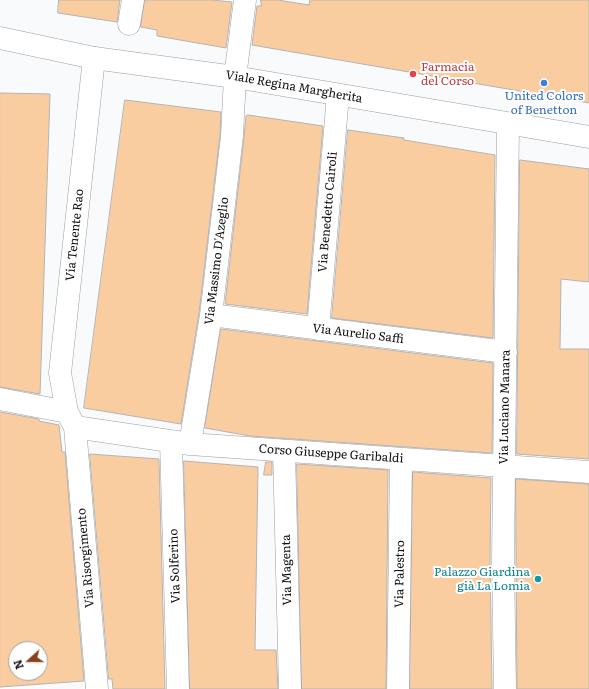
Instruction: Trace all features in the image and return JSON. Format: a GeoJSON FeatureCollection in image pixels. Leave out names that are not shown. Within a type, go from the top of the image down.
{"type":"FeatureCollection","features":[{"type":"Feature","properties":{"kind":"street"},"geometry":{"type":"LineString","coordinates":[[130,24],[133,0]]}},
{"type":"Feature","properties":{"kind":"street","name":"Via Massimo D'Azeglio"},"geometry":{"type":"LineString","coordinates":[[181,443],[211,315],[232,136],[236,77],[245,0]]}},
{"type":"Feature","properties":{"kind":"street","name":"Viale Regina Margherita"},"geometry":{"type":"LineString","coordinates":[[0,38],[94,58],[236,77],[589,137]]}},
{"type":"Feature","properties":{"kind":"street","name":"Via Tenente Rao"},"geometry":{"type":"LineString","coordinates":[[71,420],[60,373],[94,58]]}},
{"type":"Feature","properties":{"kind":"street","name":"Via Benedetto Cairoli"},"geometry":{"type":"LineString","coordinates":[[318,329],[338,95]]}},
{"type":"Feature","properties":{"kind":"street","name":"Via Luciano Manara"},"geometry":{"type":"LineString","coordinates":[[505,689],[503,560],[508,124]]}},
{"type":"Feature","properties":{"kind":"street","name":"Via Aurelio Saffi"},"geometry":{"type":"LineString","coordinates":[[211,315],[506,352]]}},
{"type":"Feature","properties":{"kind":"street","name":"Corso Giuseppe Garibaldi"},"geometry":{"type":"LineString","coordinates":[[0,399],[71,420],[181,443],[589,472]]}},
{"type":"Feature","properties":{"kind":"street","name":"Via Risorgimento"},"geometry":{"type":"LineString","coordinates":[[71,420],[97,689]]}},
{"type":"Feature","properties":{"kind":"street","name":"Via Solferino"},"geometry":{"type":"LineString","coordinates":[[178,689],[181,443]]}},
{"type":"Feature","properties":{"kind":"street","name":"Via Magenta"},"geometry":{"type":"LineString","coordinates":[[284,451],[290,689]]}},
{"type":"Feature","properties":{"kind":"street","name":"Via Palestro"},"geometry":{"type":"LineString","coordinates":[[398,689],[401,459]]}},
{"type":"Feature","properties":{"kind":"building"},"geometry":{"type":"Polygon","coordinates":[[[59,0],[120,0],[117,22],[58,13],[59,0]]]}},
{"type":"Feature","properties":{"kind":"building"},"geometry":{"type":"Polygon","coordinates":[[[145,0],[212,0],[232,2],[226,48],[157,36],[157,30],[141,27],[145,0]]]}},
{"type":"Feature","properties":{"kind":"building"},"geometry":{"type":"Polygon","coordinates":[[[261,0],[278,0],[309,5],[310,0],[589,0],[589,103],[252,45],[257,6],[261,6],[261,0]]]}},
{"type":"Feature","properties":{"kind":"building"},"geometry":{"type":"Polygon","coordinates":[[[0,93],[50,94],[40,394],[0,387],[0,93]]]}},
{"type":"Feature","properties":{"kind":"building"},"geometry":{"type":"Polygon","coordinates":[[[125,100],[221,112],[220,135],[199,313],[181,424],[84,408],[125,100]]]}},
{"type":"Feature","properties":{"kind":"building"},"geometry":{"type":"Polygon","coordinates":[[[248,115],[323,126],[307,314],[225,304],[246,116],[248,115]]]}},
{"type":"Feature","properties":{"kind":"building"},"geometry":{"type":"Polygon","coordinates":[[[348,130],[404,138],[404,140],[495,155],[493,338],[332,318],[348,130]]]}},
{"type":"Feature","properties":{"kind":"building"},"geometry":{"type":"Polygon","coordinates":[[[520,160],[589,169],[589,282],[561,279],[560,349],[589,349],[589,459],[517,454],[520,160]]]}},
{"type":"Feature","properties":{"kind":"building"},"geometry":{"type":"Polygon","coordinates":[[[221,329],[493,363],[492,453],[250,436],[205,428],[221,329]]]}},
{"type":"Feature","properties":{"kind":"building"},"geometry":{"type":"Polygon","coordinates":[[[0,412],[39,419],[39,421],[59,425],[62,452],[65,452],[84,681],[0,687],[0,412]]]}},
{"type":"Feature","properties":{"kind":"building"},"geometry":{"type":"Polygon","coordinates":[[[90,454],[159,459],[165,689],[113,689],[112,679],[109,679],[90,454]]]}},
{"type":"Feature","properties":{"kind":"building"},"geometry":{"type":"Polygon","coordinates":[[[184,461],[258,467],[255,650],[276,650],[278,689],[190,689],[184,461]]]}},
{"type":"Feature","properties":{"kind":"building"},"geometry":{"type":"Polygon","coordinates":[[[266,462],[272,462],[272,475],[264,475],[266,462]]]}},
{"type":"Feature","properties":{"kind":"building"},"geometry":{"type":"Polygon","coordinates":[[[297,464],[388,470],[386,689],[302,689],[297,464]]]}},
{"type":"Feature","properties":{"kind":"building"},"geometry":{"type":"Polygon","coordinates":[[[413,472],[491,478],[490,560],[492,689],[410,689],[413,472]]]}},
{"type":"Feature","properties":{"kind":"building","name":"Palazzo Giardina già La Lomia"},"geometry":{"type":"Polygon","coordinates":[[[516,479],[589,484],[589,689],[517,689],[516,479]]]}},
{"type":"Feature","properties":{"kind":"place","name":"Farmacia del Corso"},"geometry":{"type":"Point","coordinates":[413,74]}},
{"type":"Feature","properties":{"kind":"place","name":"United Colors of Benetton"},"geometry":{"type":"Point","coordinates":[544,83]}},
{"type":"Feature","properties":{"kind":"place","name":"Palazzo Giardina già La Lomia"},"geometry":{"type":"Point","coordinates":[538,579]}}]}
